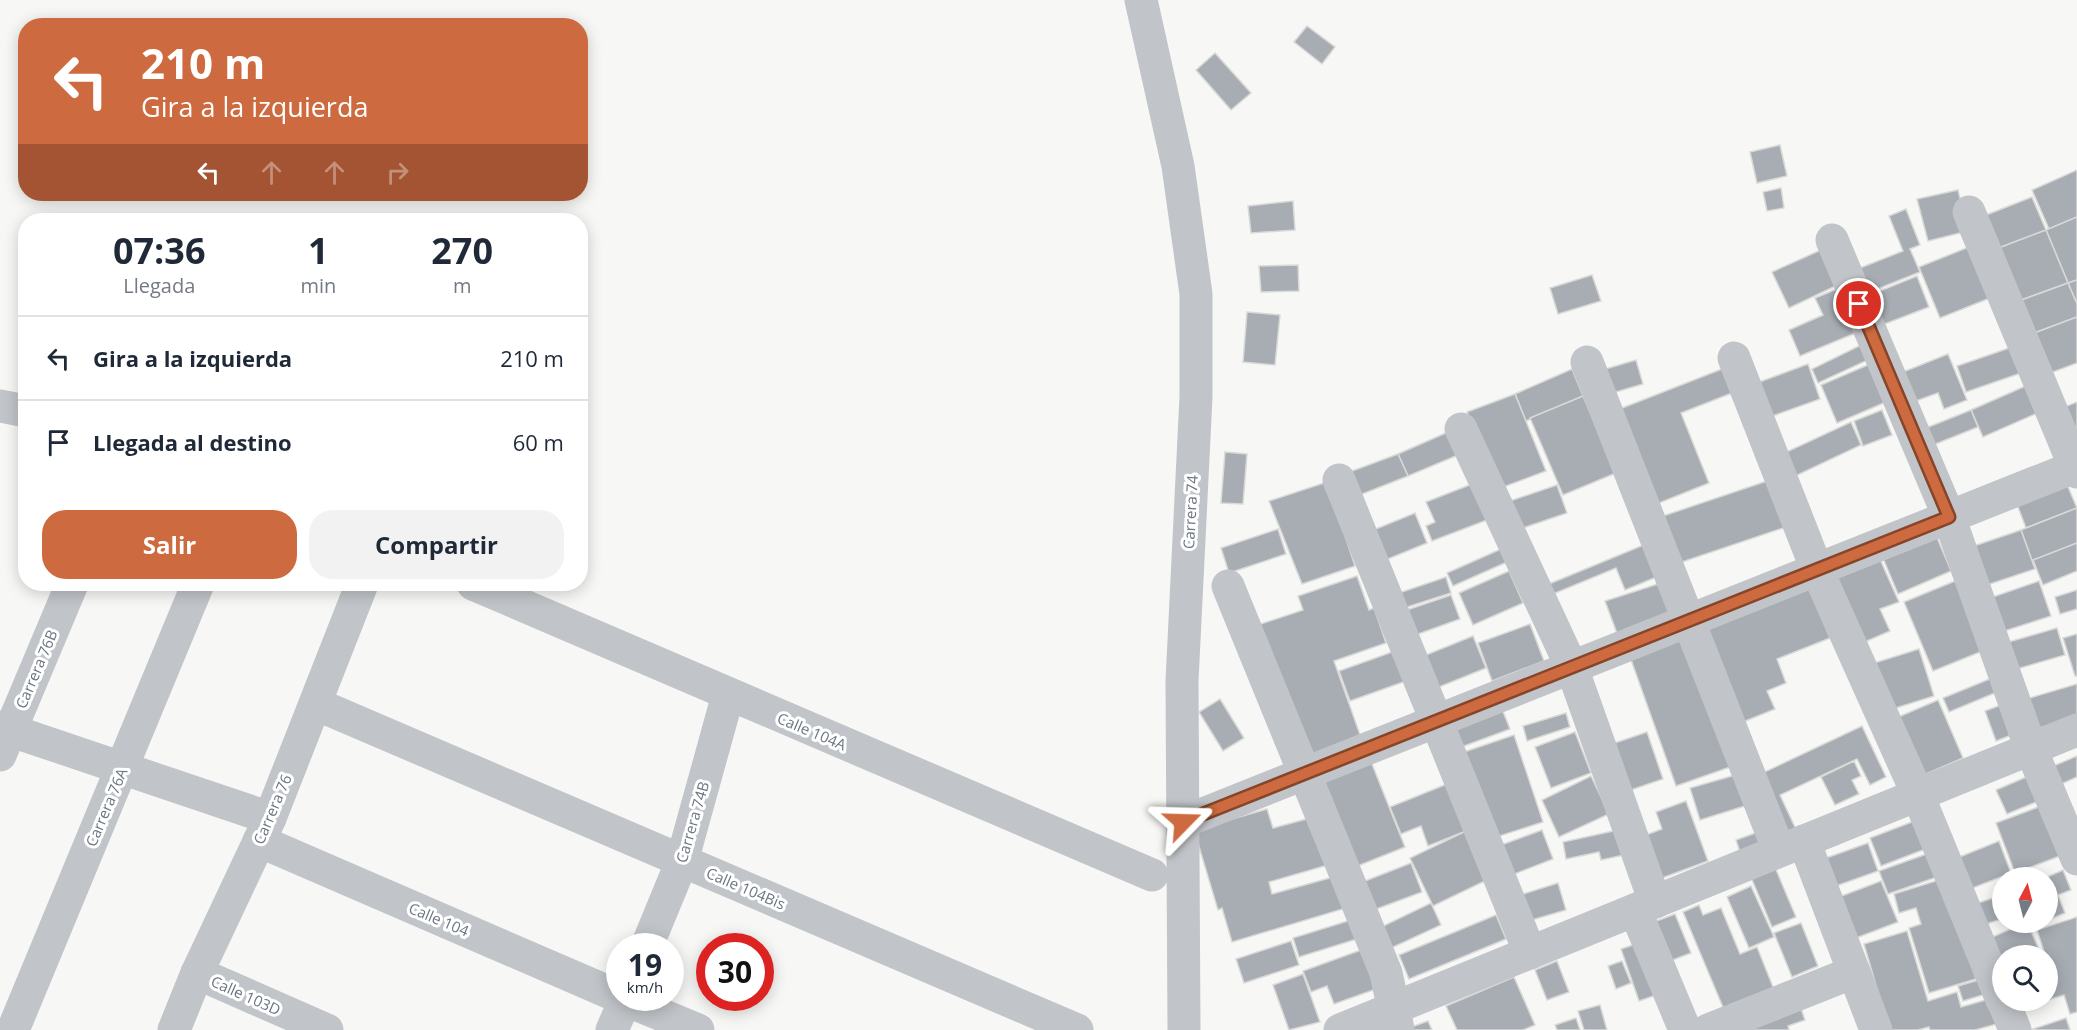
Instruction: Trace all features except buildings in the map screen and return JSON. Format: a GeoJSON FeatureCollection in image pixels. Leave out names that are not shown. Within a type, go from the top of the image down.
{"type":"FeatureCollection","features":[{"type":"Feature","properties":{"kind":"street","name":"Carrera 74"},"geometry":{"type":"LineString","coordinates":[[1141,0],[1178,166],[1196,294],[1196,397],[1182,681],[1184,1030]]}},
{"type":"Feature","properties":{"kind":"street"},"geometry":{"type":"LineString","coordinates":[[1183,822],[2076,468],[1969,212]]}},
{"type":"Feature","properties":{"kind":"street"},"geometry":{"type":"LineString","coordinates":[[1832,240],[1949,517],[2031,749],[2077,859]]}},
{"type":"Feature","properties":{"kind":"street"},"geometry":{"type":"LineString","coordinates":[[1734,358],[1817,570],[1918,795],[1992,973]]}},
{"type":"Feature","properties":{"kind":"street"},"geometry":{"type":"LineString","coordinates":[[1587,362],[1688,621],[1791,846],[1854,972],[1876,1030]]}},
{"type":"Feature","properties":{"kind":"street"},"geometry":{"type":"LineString","coordinates":[[0,406],[18,409]]}},
{"type":"Feature","properties":{"kind":"street"},"geometry":{"type":"LineString","coordinates":[[1461,429],[1572,668],[1685,1030]]}},
{"type":"Feature","properties":{"kind":"street"},"geometry":{"type":"LineString","coordinates":[[1338,480],[1530,953]]}},
{"type":"Feature","properties":{"kind":"street"},"geometry":{"type":"LineString","coordinates":[[1228,586],[1386,973],[1396,1019]]}},
{"type":"Feature","properties":{"kind":"street","name":"Carrera 76B"},"geometry":{"type":"LineString","coordinates":[[4,737],[69,591]]}},
{"type":"Feature","properties":{"kind":"street","name":"Carrera 76A"},"geometry":{"type":"LineString","coordinates":[[13,1030],[195,591]]}},
{"type":"Feature","properties":{"kind":"street","name":"Carrera 76"},"geometry":{"type":"LineString","coordinates":[[174,1030],[197,973],[264,829],[359,591]]}},
{"type":"Feature","properties":{"kind":"street","name":"Calle 104A"},"geometry":{"type":"LineString","coordinates":[[489,591],[1152,875]]}},
{"type":"Feature","properties":{"kind":"street","name":"Carrera 74B"},"geometry":{"type":"LineString","coordinates":[[652,933],[682,861],[728,695]]}},
{"type":"Feature","properties":{"kind":"street","name":"Calle 104Bis"},"geometry":{"type":"LineString","coordinates":[[316,704],[1077,1030]]}},
{"type":"Feature","properties":{"kind":"street"},"geometry":{"type":"LineString","coordinates":[[1340,1030],[1396,1019],[1530,953],[2077,730]]}},
{"type":"Feature","properties":{"kind":"street","name":"Calle 104"},"geometry":{"type":"LineString","coordinates":[[4,737],[122,769],[264,829],[606,990]]}},
{"type":"Feature","properties":{"kind":"street"},"geometry":{"type":"LineString","coordinates":[[1708,1030],[1854,972]]}},
{"type":"Feature","properties":{"kind":"street","name":"Calle 103D"},"geometry":{"type":"LineString","coordinates":[[197,973],[327,1030]]}},
{"type":"Feature","properties":{"kind":"street"},"geometry":{"type":"LineString","coordinates":[[612,1030],[619,1011]]}},
{"type":"Feature","properties":{"kind":"street","name":"Calle 104"},"geometry":{"type":"LineString","coordinates":[[653,1011],[698,1030]]}},
{"type":"Feature","properties":{"kind":"street"},"geometry":{"type":"LineString","coordinates":[[2007,1011],[2015,1030]]}},
{"type":"Feature","properties":{"kind":"route"},"geometry":{"type":"LineString","coordinates":[[1183,822],[1949,517],[1859,304]]}}]}
